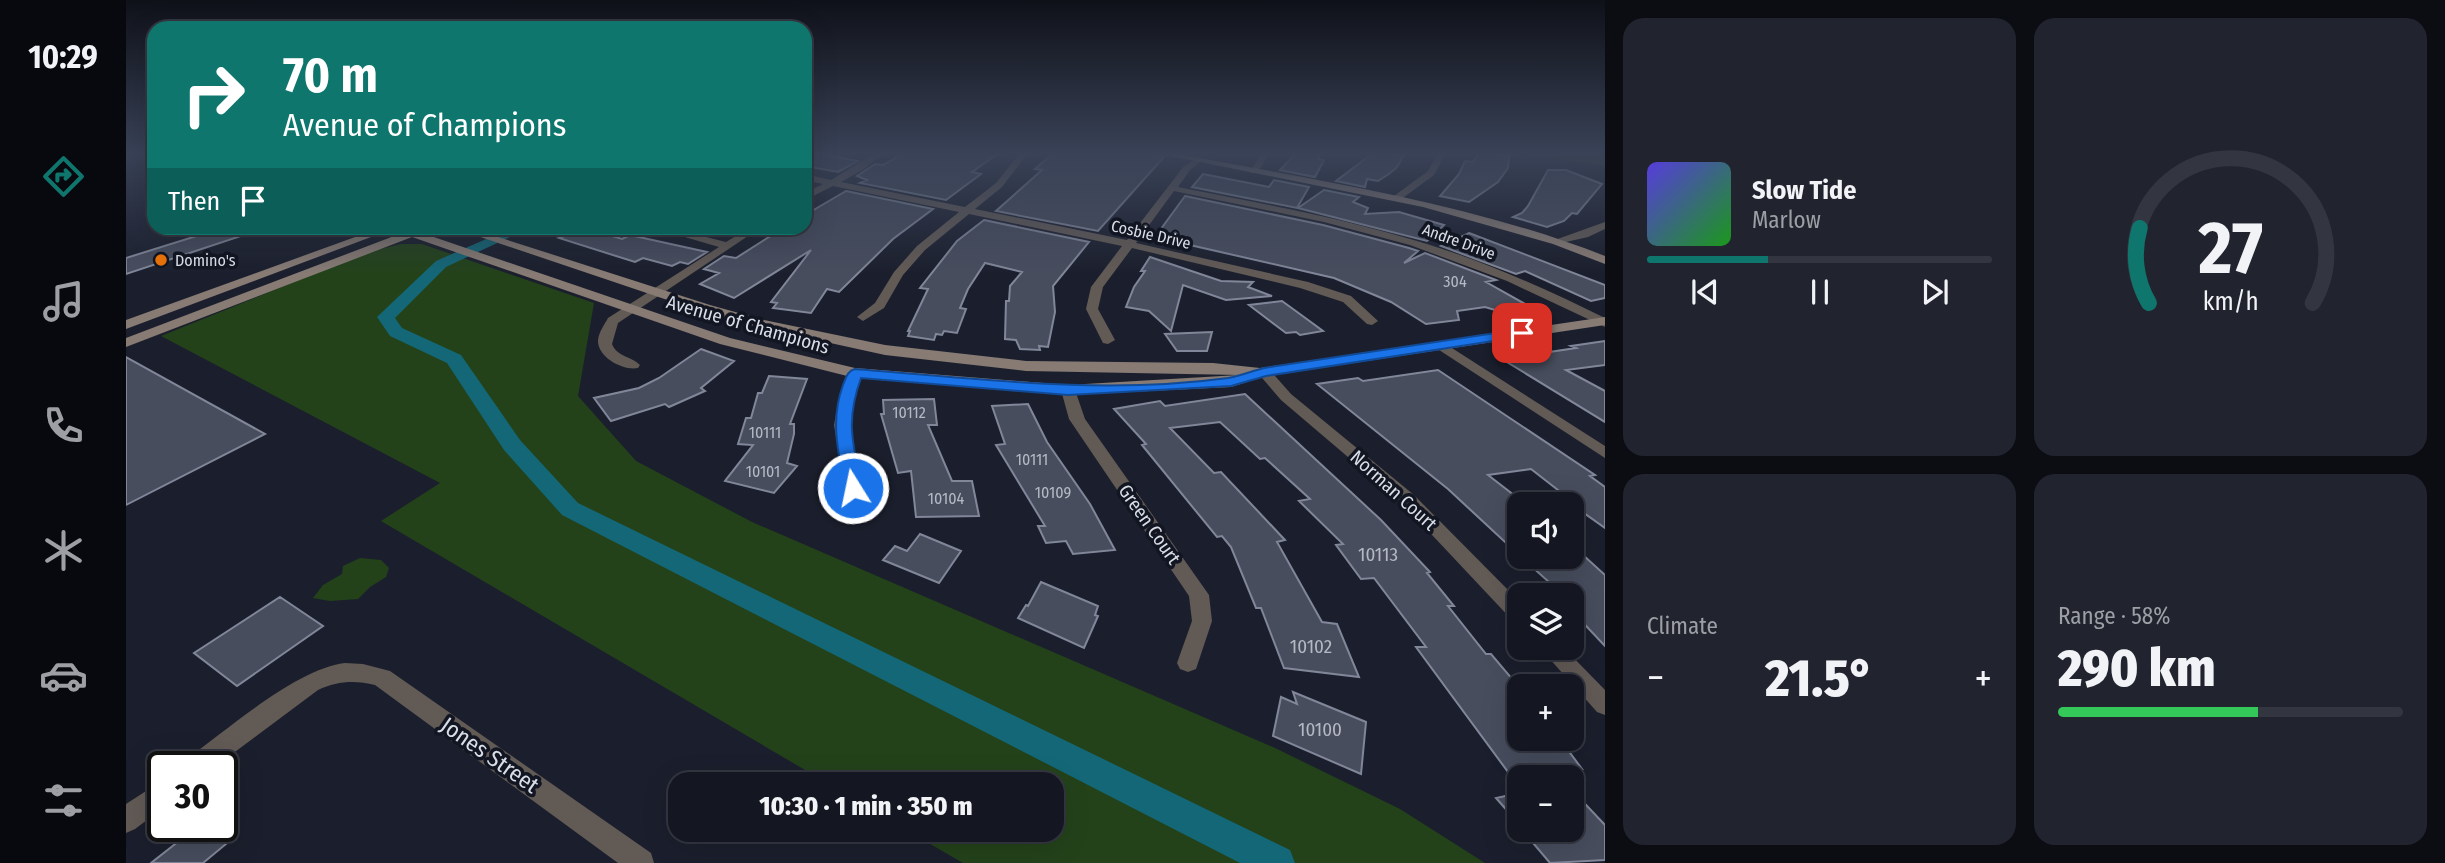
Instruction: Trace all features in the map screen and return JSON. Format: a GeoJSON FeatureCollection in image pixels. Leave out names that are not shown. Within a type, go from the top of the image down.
{"type":"FeatureCollection","features":[{"type":"Feature","properties":{"kind":"street","name":"Cosbie Drive"},"geometry":{"type":"LineString","coordinates":[[887,193],[1128,244],[1327,292],[1347,299],[1371,321]]}},
{"type":"Feature","properties":{"kind":"street"},"geometry":{"type":"LineString","coordinates":[[863,317],[880,305],[898,274],[921,248],[989,193]]}},
{"type":"Feature","properties":{"kind":"street"},"geometry":{"type":"LineString","coordinates":[[1108,340],[1092,309],[1097,287],[1167,193]]}},
{"type":"Feature","properties":{"kind":"street","name":"Andre Drive"},"geometry":{"type":"LineString","coordinates":[[1196,193],[1344,224],[1413,242],[1473,263],[1604,322]]}},
{"type":"Feature","properties":{"kind":"street"},"geometry":{"type":"LineString","coordinates":[[1372,193],[1476,216],[1557,241],[1605,260]]}},
{"type":"Feature","properties":{"kind":"street"},"geometry":{"type":"LineString","coordinates":[[1397,198],[1403,193]]}},
{"type":"Feature","properties":{"kind":"street"},"geometry":{"type":"LineString","coordinates":[[1557,241],[1584,235],[1605,225]]}},
{"type":"Feature","properties":{"kind":"street"},"geometry":{"type":"LineString","coordinates":[[126,325],[371,235]]}},
{"type":"Feature","properties":{"kind":"street"},"geometry":{"type":"LineString","coordinates":[[126,342],[394,235]]}},
{"type":"Feature","properties":{"kind":"street","name":"Avenue of Champions"},"geometry":{"type":"LineString","coordinates":[[419,235],[725,341],[855,373],[1068,390],[1231,382],[1264,372],[1604,322]]}},
{"type":"Feature","properties":{"kind":"street","name":"Avenue of Champions"},"geometry":{"type":"LineString","coordinates":[[487,235],[656,292],[774,327],[885,350],[1026,366],[1213,368],[1264,372]]}},
{"type":"Feature","properties":{"kind":"street"},"geometry":{"type":"LineString","coordinates":[[687,235],[726,245]]}},
{"type":"Feature","properties":{"kind":"street"},"geometry":{"type":"LineString","coordinates":[[633,365],[609,354],[603,343],[605,332],[613,321],[743,235]]}},
{"type":"Feature","properties":{"kind":"street"},"geometry":{"type":"LineString","coordinates":[[1441,345],[1605,453]]}},
{"type":"Feature","properties":{"kind":"street","name":"Norman Court"},"geometry":{"type":"LineString","coordinates":[[1264,372],[1286,397],[1408,499],[1507,602]]}},
{"type":"Feature","properties":{"kind":"street"},"geometry":{"type":"LineString","coordinates":[[844,516],[853,488],[842,425],[846,398],[855,373]]}},
{"type":"Feature","properties":{"kind":"street","name":"Green Court"},"geometry":{"type":"LineString","coordinates":[[1068,390],[1077,419],[1199,595],[1202,621],[1188,663]]}},
{"type":"Feature","properties":{"kind":"street"},"geometry":{"type":"LineString","coordinates":[[1562,660],[1605,705]]}},
{"type":"Feature","properties":{"kind":"street","name":"Jones Street"},"geometry":{"type":"LineString","coordinates":[[217,751],[310,683],[329,673],[357,670],[382,678],[641,863]]}},
{"type":"Feature","properties":{"kind":"street"},"geometry":{"type":"LineString","coordinates":[[126,820],[147,804]]}},
{"type":"Feature","properties":{"kind":"green space"},"geometry":{"type":"Polygon","coordinates":[[[401,244],[422,244],[594,303],[578,396],[636,461],[752,522],[1275,748],[1400,809],[1485,863],[963,863],[927,842],[1064,842],[1064,772],[809,772],[381,521],[440,483],[161,336],[368,252],[401,244]]]}},
{"type":"Feature","properties":{"kind":"green space"},"geometry":{"type":"Polygon","coordinates":[[[360,558],[381,560],[389,568],[386,577],[358,599],[330,601],[313,598],[323,585],[342,574],[343,566],[360,558]]]}},
{"type":"Feature","properties":{"kind":"building"},"geometry":{"type":"Polygon","coordinates":[[[842,193],[857,193],[933,209],[893,239],[839,292],[827,289],[811,313],[773,308],[777,303],[771,302],[811,250],[734,298],[700,284],[719,273],[704,269],[724,256],[736,258],[772,235],[812,235],[812,211],[842,193]]]}},
{"type":"Feature","properties":{"kind":"building"},"geometry":{"type":"Polygon","coordinates":[[[912,193],[955,193],[946,200],[912,193]]]}},
{"type":"Feature","properties":{"kind":"building"},"geometry":{"type":"Polygon","coordinates":[[[1016,193],[1132,193],[1098,231],[996,211],[1016,193]]]}},
{"type":"Feature","properties":{"kind":"building"},"geometry":{"type":"Polygon","coordinates":[[[1223,193],[1305,193],[1297,208],[1223,193]]]}},
{"type":"Feature","properties":{"kind":"building"},"geometry":{"type":"Polygon","coordinates":[[[1319,193],[1340,193],[1359,197],[1353,202],[1368,208],[1365,214],[1399,212],[1444,225],[1427,241],[1298,208],[1319,193]]]}},
{"type":"Feature","properties":{"kind":"building"},"geometry":{"type":"Polygon","coordinates":[[[1442,193],[1482,193],[1469,202],[1440,196],[1442,193]]]}},
{"type":"Feature","properties":{"kind":"building"},"geometry":{"type":"Polygon","coordinates":[[[1535,193],[1594,193],[1577,214],[1572,213],[1564,221],[1547,227],[1513,217],[1528,206],[1535,193]]]}},
{"type":"Feature","properties":{"kind":"building"},"geometry":{"type":"Polygon","coordinates":[[[1185,196],[1323,225],[1418,251],[1404,263],[1425,253],[1496,280],[1486,282],[1534,309],[1505,313],[1485,307],[1457,311],[1459,320],[1426,324],[1391,302],[1334,278],[1155,237],[1185,196]]]}},
{"type":"Feature","properties":{"kind":"building"},"geometry":{"type":"Polygon","coordinates":[[[984,220],[1089,242],[1053,286],[1055,312],[1048,347],[1039,346],[1040,350],[1020,349],[1016,340],[1005,339],[1006,301],[1009,301],[1010,286],[1022,272],[985,263],[968,289],[960,308],[966,309],[957,333],[944,331],[942,335],[936,334],[934,340],[908,336],[928,289],[920,288],[957,241],[984,220]]]}},
{"type":"Feature","properties":{"kind":"building"},"geometry":{"type":"Polygon","coordinates":[[[1469,233],[1605,285],[1605,298],[1591,301],[1525,271],[1516,274],[1441,246],[1469,233]]]}},
{"type":"Feature","properties":{"kind":"building"},"geometry":{"type":"Polygon","coordinates":[[[200,235],[244,235],[126,274],[126,258],[200,235]]]}},
{"type":"Feature","properties":{"kind":"building"},"geometry":{"type":"Polygon","coordinates":[[[567,235],[609,235],[622,239],[630,235],[707,252],[688,264],[680,262],[672,266],[643,258],[635,262],[559,238],[567,235]]]}},
{"type":"Feature","properties":{"kind":"building"},"geometry":{"type":"Polygon","coordinates":[[[1150,257],[1221,281],[1253,282],[1248,287],[1272,296],[1226,300],[1183,285],[1171,331],[1149,311],[1126,307],[1150,257]]]}},
{"type":"Feature","properties":{"kind":"building"},"geometry":{"type":"Polygon","coordinates":[[[1282,301],[1323,331],[1300,335],[1296,332],[1286,333],[1249,305],[1282,301]]]}},
{"type":"Feature","properties":{"kind":"building"},"geometry":{"type":"Polygon","coordinates":[[[1212,332],[1207,351],[1177,351],[1165,334],[1212,332]]]}},
{"type":"Feature","properties":{"kind":"building"},"geometry":{"type":"Polygon","coordinates":[[[1605,341],[1605,365],[1566,370],[1605,391],[1605,422],[1502,359],[1576,348],[1571,346],[1605,341]]]}},
{"type":"Feature","properties":{"kind":"building"},"geometry":{"type":"Polygon","coordinates":[[[701,349],[734,361],[701,388],[705,391],[669,407],[665,404],[611,421],[594,398],[639,388],[659,378],[701,349]]]}},
{"type":"Feature","properties":{"kind":"building"},"geometry":{"type":"Polygon","coordinates":[[[126,357],[265,434],[126,505],[126,357]]]}},
{"type":"Feature","properties":{"kind":"building"},"geometry":{"type":"Polygon","coordinates":[[[1438,370],[1595,475],[1590,476],[1605,487],[1605,528],[1584,513],[1584,492],[1560,492],[1531,469],[1488,475],[1510,492],[1507,492],[1507,544],[1448,489],[1317,384],[1358,378],[1363,381],[1438,370]]]}},
{"type":"Feature","properties":{"kind":"building"},"geometry":{"type":"Polygon","coordinates":[[[769,376],[807,379],[790,424],[794,424],[794,434],[787,463],[797,466],[774,493],[725,481],[753,445],[738,444],[746,418],[751,418],[758,393],[762,393],[769,376]]]}},
{"type":"Feature","properties":{"kind":"building"},"geometry":{"type":"Polygon","coordinates":[[[1245,394],[1381,520],[1430,572],[1427,573],[1454,606],[1448,606],[1486,654],[1491,654],[1508,674],[1507,751],[1569,751],[1579,765],[1507,765],[1507,771],[1416,647],[1426,647],[1374,578],[1361,579],[1336,545],[1343,544],[1299,501],[1310,499],[1265,458],[1260,459],[1220,422],[1170,428],[1214,473],[1221,472],[1285,540],[1277,542],[1322,622],[1337,624],[1359,677],[1284,668],[1261,608],[1256,608],[1231,547],[1222,536],[1217,537],[1142,445],[1146,444],[1114,409],[1160,401],[1165,406],[1245,394]]]}},
{"type":"Feature","properties":{"kind":"building"},"geometry":{"type":"Polygon","coordinates":[[[934,399],[937,425],[928,425],[952,481],[972,481],[979,516],[916,517],[911,471],[898,473],[881,414],[884,414],[883,400],[934,399]]]}},
{"type":"Feature","properties":{"kind":"building"},"geometry":{"type":"Polygon","coordinates":[[[1028,404],[1047,442],[1090,504],[1115,550],[1073,554],[1066,541],[1046,543],[1038,526],[1045,526],[996,445],[1005,444],[992,406],[1028,404]]]}},
{"type":"Feature","properties":{"kind":"building"},"geometry":{"type":"Polygon","coordinates":[[[920,534],[961,551],[939,583],[883,560],[895,546],[907,551],[920,534]]]}},
{"type":"Feature","properties":{"kind":"building"},"geometry":{"type":"Polygon","coordinates":[[[1584,556],[1605,575],[1605,646],[1584,624],[1584,583],[1550,583],[1534,569],[1584,569],[1584,556]]]}},
{"type":"Feature","properties":{"kind":"building"},"geometry":{"type":"Polygon","coordinates":[[[1041,582],[1098,606],[1095,615],[1098,616],[1084,648],[1018,618],[1041,582]]]}},
{"type":"Feature","properties":{"kind":"building"},"geometry":{"type":"Polygon","coordinates":[[[280,597],[323,626],[237,686],[194,653],[280,597]]]}},
{"type":"Feature","properties":{"kind":"building"},"geometry":{"type":"Polygon","coordinates":[[[1293,692],[1366,722],[1361,774],[1273,736],[1281,697],[1297,704],[1293,692]]]}},
{"type":"Feature","properties":{"kind":"building"},"geometry":{"type":"Polygon","coordinates":[[[1507,796],[1507,810],[1496,798],[1507,796]]]}},
{"type":"Feature","properties":{"kind":"building"},"geometry":{"type":"Polygon","coordinates":[[[1584,803],[1605,825],[1605,860],[1550,863],[1532,842],[1584,842],[1584,803]]]}},
{"type":"Feature","properties":{"kind":"building"},"geometry":{"type":"Polygon","coordinates":[[[178,842],[228,842],[203,863],[151,863],[178,842]]]}},
{"type":"Feature","properties":{"kind":"waterway"},"geometry":{"type":"LineString","coordinates":[[506,235],[441,264],[386,317],[396,332],[454,359],[512,445],[570,509],[1277,863]]}},
{"type":"Feature","properties":{"kind":"place","name":"Domino's"},"geometry":{"type":"Point","coordinates":[161,260]}},
{"type":"Feature","properties":{"kind":"route"},"geometry":{"type":"LineString","coordinates":[[853,488],[842,425],[846,398],[855,373],[1068,390],[1156,387],[1231,382],[1264,372],[1522,333]]}}]}
